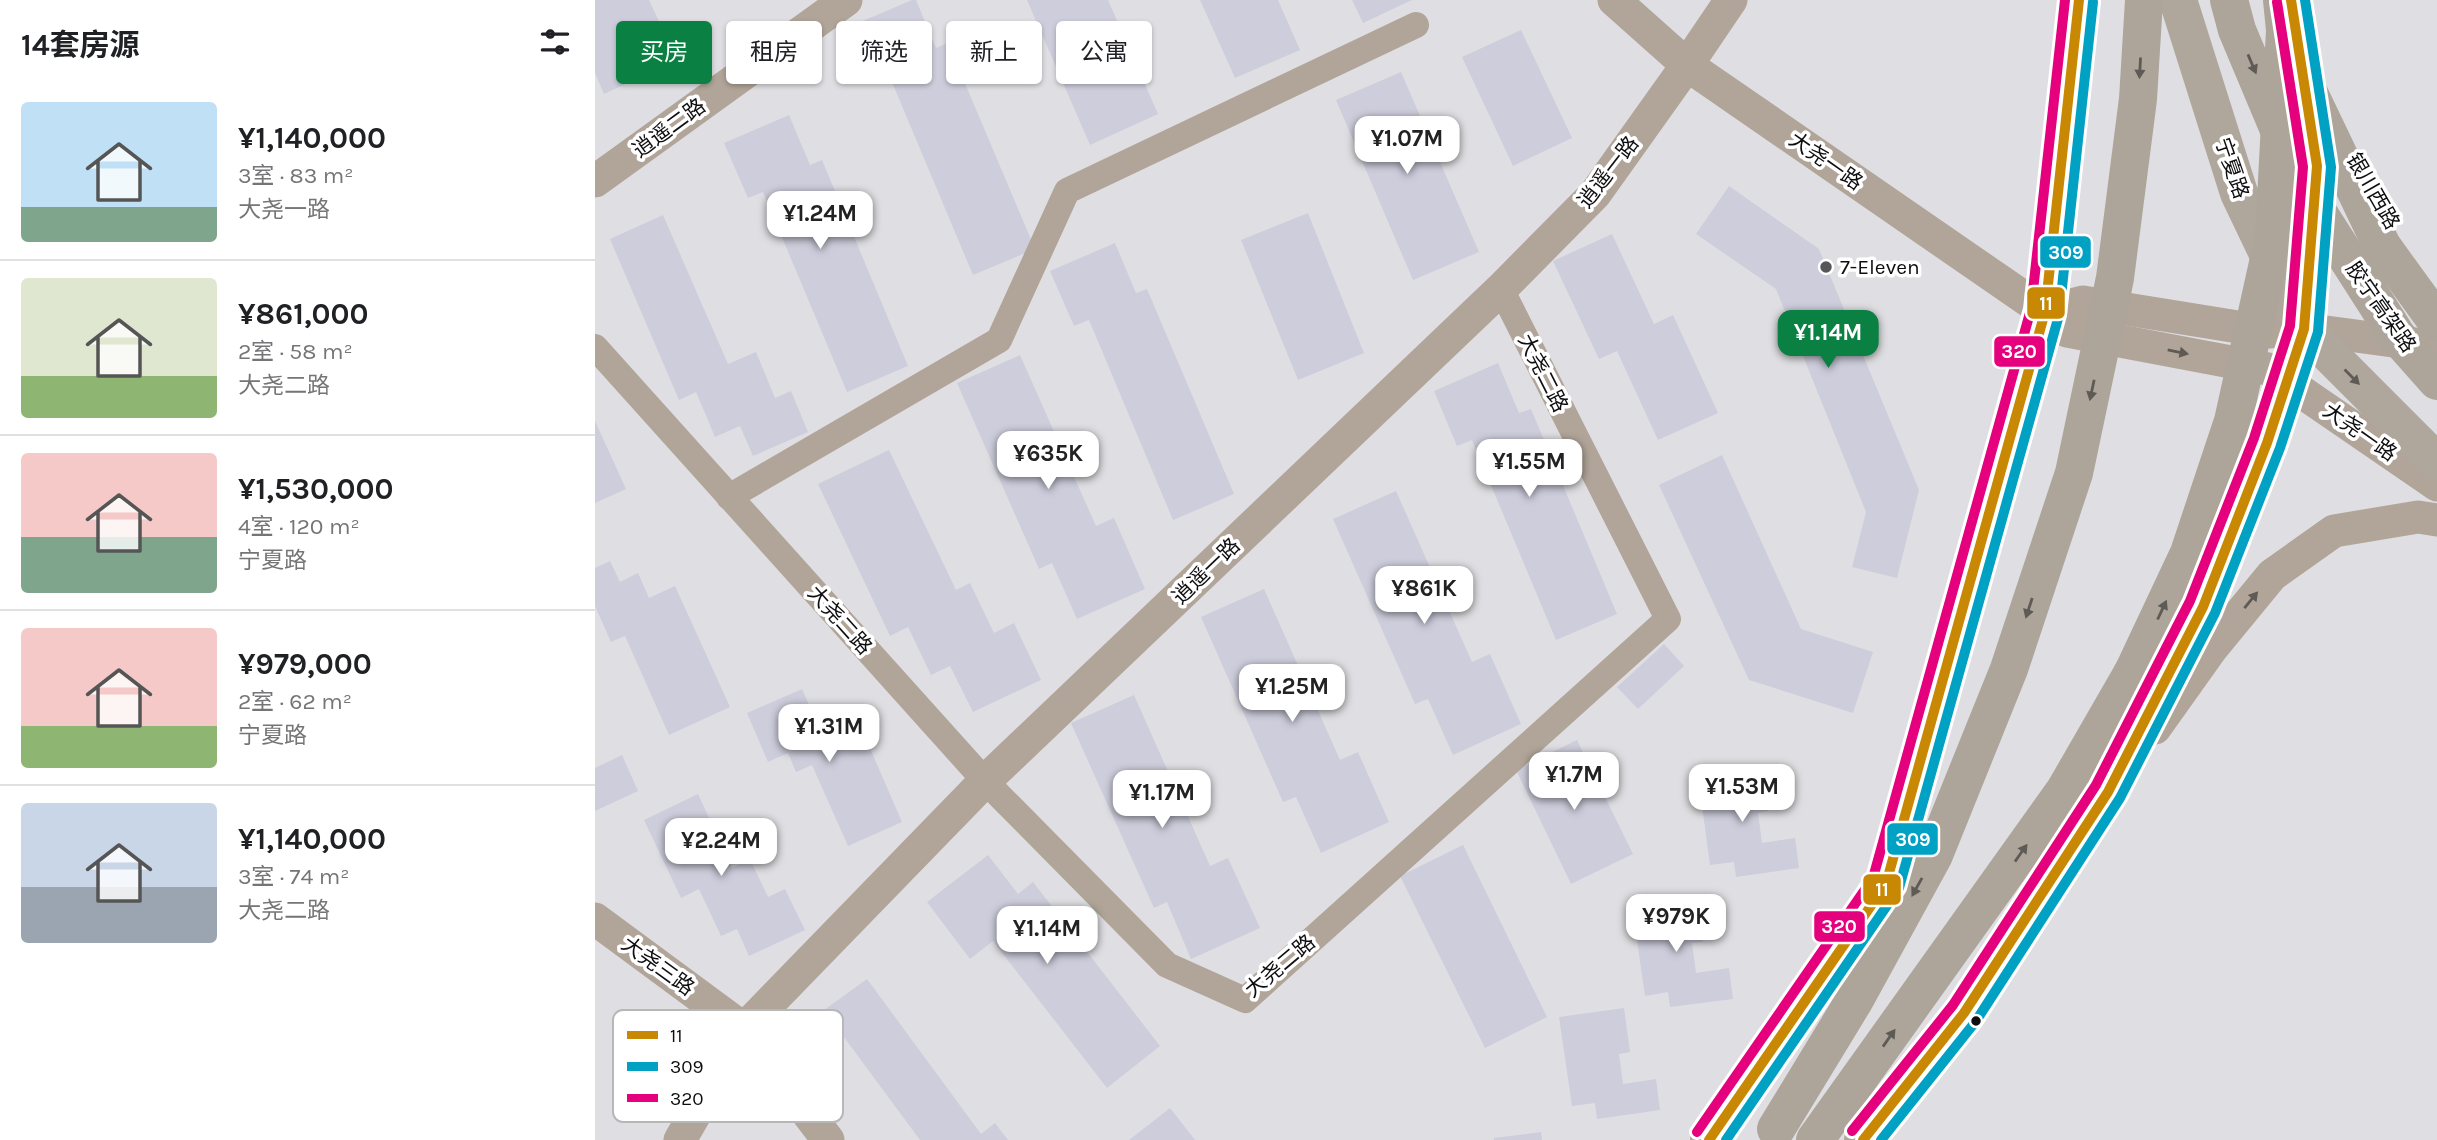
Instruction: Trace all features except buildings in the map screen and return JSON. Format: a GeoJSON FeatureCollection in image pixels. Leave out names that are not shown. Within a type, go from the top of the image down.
{"type":"FeatureCollection","features":[{"type":"Feature","properties":{"kind":"highway"},"geometry":{"type":"LineString","coordinates":[[1772,1135],[1854,1001],[1934,855],[2009,669],[2074,473],[2115,278],[2139,99],[2144,0]]}},
{"type":"Feature","properties":{"kind":"highway","name":"胶宁高架路"},"geometry":{"type":"LineString","coordinates":[[2229,0],[2237,30],[2305,192],[2397,336],[2437,381]]}},
{"type":"Feature","properties":{"kind":"highway"},"geometry":{"type":"LineString","coordinates":[[1815,1140],[2065,790],[2133,672],[2189,553],[2233,421],[2274,236],[2285,30],[2282,1]]}},
{"type":"Feature","properties":{"kind":"highway","name":"胶宁高架路"},"geometry":{"type":"LineString","coordinates":[[2282,1],[2382,246],[2437,322]]}},
{"type":"Feature","properties":{"kind":"main road"},"geometry":{"type":"LineString","coordinates":[[1709,1140],[1886,884],[2045,312],[2079,0]]}},
{"type":"Feature","properties":{"kind":"main road","name":"宁夏路"},"geometry":{"type":"LineString","coordinates":[[2178,0],[2239,193],[2304,329]]}},
{"type":"Feature","properties":{"kind":"main road"},"geometry":{"type":"LineString","coordinates":[[1863,1140],[1964,1013],[2108,792],[2203,607],[2267,443],[2304,329],[2317,166],[2282,1]]}},
{"type":"Feature","properties":{"kind":"main road","name":"银川西路"},"geometry":{"type":"LineString","coordinates":[[2282,1],[2336,127],[2419,269],[2437,293]]}},
{"type":"Feature","properties":{"kind":"main road"},"geometry":{"type":"LineString","coordinates":[[2304,329],[2437,462]]}},
{"type":"Feature","properties":{"kind":"street","name":"逍遥二路"},"geometry":{"type":"LineString","coordinates":[[595,181],[846,0]]}},
{"type":"Feature","properties":{"kind":"street","name":"大尧一路"},"geometry":{"type":"LineString","coordinates":[[1614,0],[1687,65],[2045,312],[2067,331],[2268,369],[2437,485]]}},
{"type":"Feature","properties":{"kind":"street","name":"逍遥一路"},"geometry":{"type":"LineString","coordinates":[[762,1010],[985,781],[1501,289],[1595,194],[1731,0]]}},
{"type":"Feature","properties":{"kind":"street"},"geometry":{"type":"LineString","coordinates":[[729,497],[999,340],[1067,191],[1416,25]]}},
{"type":"Feature","properties":{"kind":"street","name":"大尧二路"},"geometry":{"type":"LineString","coordinates":[[595,347],[985,781],[1167,965],[1245,1000],[1668,619],[1501,289]]}},
{"type":"Feature","properties":{"kind":"street"},"geometry":{"type":"LineString","coordinates":[[2045,312],[2083,302],[2269,332],[2304,329],[2437,346]]}},
{"type":"Feature","properties":{"kind":"street"},"geometry":{"type":"LineString","coordinates":[[2108,792],[2213,648],[2272,575],[2334,531],[2418,517],[2437,520]]}},
{"type":"Feature","properties":{"kind":"street","name":"大尧三路"},"geometry":{"type":"LineString","coordinates":[[595,919],[718,1010]]}},
{"type":"Feature","properties":{"kind":"street","name":"逍遥一路"},"geometry":{"type":"LineString","coordinates":[[680,1140],[690,1122]]}},
{"type":"Feature","properties":{"kind":"street","name":"大尧三路"},"geometry":{"type":"LineString","coordinates":[[814,1122],[828,1140]]}},
{"type":"Feature","properties":{"kind":"transit line","name":"320"},"geometry":{"type":"LineString","coordinates":[[1697,1132],[1873,878],[2031,309],[2065,0]]}},
{"type":"Feature","properties":{"kind":"transit line","name":"11"},"geometry":{"type":"LineString","coordinates":[[1709,1140],[1886,884],[2045,312],[2079,0]]}},
{"type":"Feature","properties":{"kind":"transit line","name":"11"},"geometry":{"type":"LineString","coordinates":[[1863,1140],[1964,1013],[2108,792],[2203,607],[2267,443],[2304,329],[2317,166],[2291,0]]}},
{"type":"Feature","properties":{"kind":"transit line","name":"309"},"geometry":{"type":"LineString","coordinates":[[1881,1140],[1976,1021],[2120,798],[2215,613],[2280,448],[2318,332],[2331,167],[2305,0]]}},
{"type":"Feature","properties":{"kind":"transit line","name":"309"},"geometry":{"type":"LineString","coordinates":[[1726,1140],[1899,888],[2059,315],[2093,2]]}},
{"type":"Feature","properties":{"kind":"transit line","name":"320"},"geometry":{"type":"LineString","coordinates":[[1852,1131],[1953,1005],[2096,785],[2190,601],[2254,438],[2290,326],[2303,167],[2277,2]]}},
{"type":"Feature","properties":{"kind":"place","name":"7-Eleven"},"geometry":{"type":"Point","coordinates":[1826,267]}}]}
